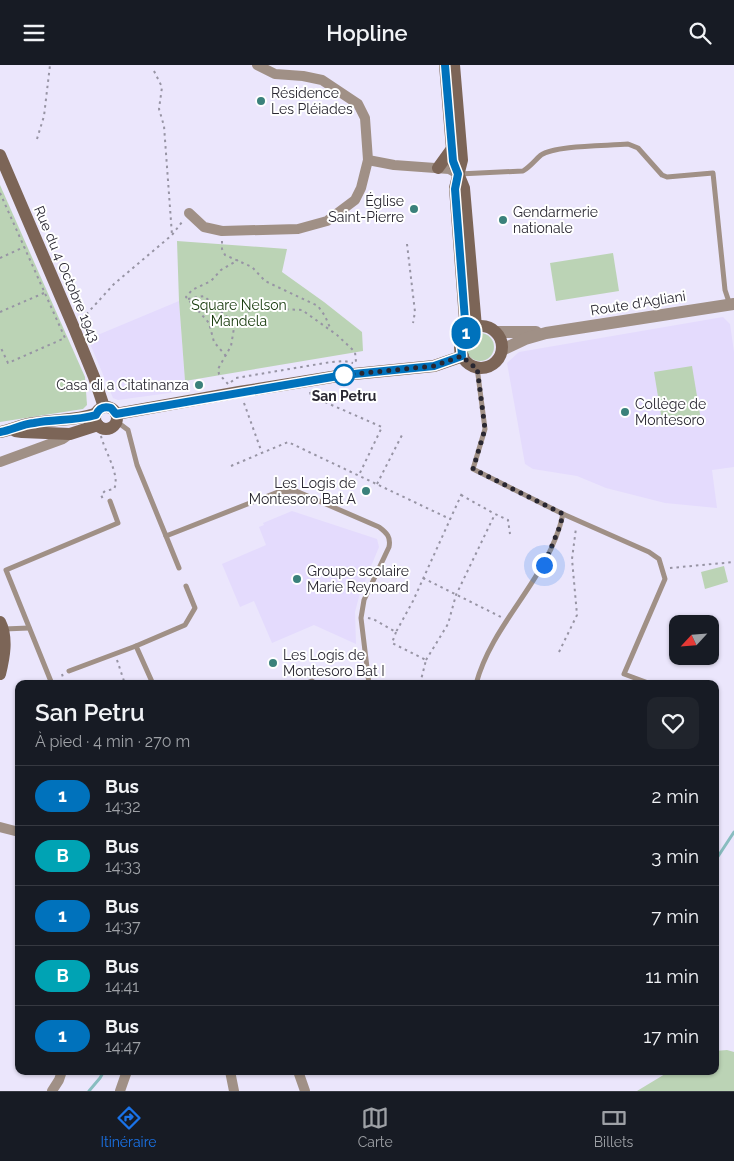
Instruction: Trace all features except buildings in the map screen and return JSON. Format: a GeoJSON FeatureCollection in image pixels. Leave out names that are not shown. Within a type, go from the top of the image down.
{"type":"FeatureCollection","features":[{"type":"Feature","properties":{"kind":"main road"},"geometry":{"type":"LineString","coordinates":[[445,65],[453,161],[458,174]]}},
{"type":"Feature","properties":{"kind":"main road"},"geometry":{"type":"LineString","coordinates":[[454,65],[462,160],[455,189],[471,330],[461,344],[462,356],[471,365],[477,367],[490,366],[500,356],[502,350],[501,340],[496,332],[490,328],[471,330]]}},
{"type":"Feature","properties":{"kind":"main road"},"geometry":{"type":"LineString","coordinates":[[438,168],[452,150]]}},
{"type":"Feature","properties":{"kind":"main road","name":"Rue du 4 Octobre 1943"},"geometry":{"type":"LineString","coordinates":[[0,155],[94,377],[99,419]]}},
{"type":"Feature","properties":{"kind":"main road"},"geometry":{"type":"LineString","coordinates":[[116,418],[216,397],[234,388],[434,366],[462,356]]}},
{"type":"Feature","properties":{"kind":"main road"},"geometry":{"type":"LineString","coordinates":[[6,431],[32,423],[83,418],[99,419],[108,429],[114,425],[116,418],[111,408],[99,419],[70,433],[50,434],[6,431]]}},
{"type":"Feature","properties":{"kind":"main road"},"geometry":{"type":"LineString","coordinates":[[0,674],[4,660],[2,626]]}},
{"type":"Feature","properties":{"kind":"street"},"geometry":{"type":"LineString","coordinates":[[189,213],[204,227],[222,231],[298,229],[327,221],[355,200],[362,188],[368,160],[365,117],[358,103],[322,80],[303,76],[275,74],[257,65]]}},
{"type":"Feature","properties":{"kind":"street"},"geometry":{"type":"LineString","coordinates":[[368,160],[394,165],[449,169],[458,174]]}},
{"type":"Feature","properties":{"kind":"street","name":"Route d'Agliani"},"geometry":{"type":"LineString","coordinates":[[502,350],[525,339],[546,333],[732,304]]}},
{"type":"Feature","properties":{"kind":"street","name":"Route d'Agliani"},"geometry":{"type":"LineString","coordinates":[[496,332],[546,333]]}},
{"type":"Feature","properties":{"kind":"street"},"geometry":{"type":"LineString","coordinates":[[37,448],[64,420]]}},
{"type":"Feature","properties":{"kind":"street"},"geometry":{"type":"LineString","coordinates":[[0,462],[63,439],[70,433]]}},
{"type":"Feature","properties":{"kind":"street"},"geometry":{"type":"LineString","coordinates":[[0,827],[15,831]]}},
{"type":"Feature","properties":{"kind":"street"},"geometry":{"type":"LineString","coordinates":[[52,1091],[61,1075]]}},
{"type":"Feature","properties":{"kind":"street"},"geometry":{"type":"LineString","coordinates":[[120,1091],[125,1075]]}},
{"type":"Feature","properties":{"kind":"street"},"geometry":{"type":"LineString","coordinates":[[231,1075],[234,1091]]}},
{"type":"Feature","properties":{"kind":"street"},"geometry":{"type":"LineString","coordinates":[[299,1075],[305,1091]]}},
{"type":"Feature","properties":{"kind":"lane"},"geometry":{"type":"LineString","coordinates":[[458,174],[524,171],[541,155],[553,150],[628,144],[638,148],[662,175],[667,177],[713,173],[725,290],[732,304]]}},
{"type":"Feature","properties":{"kind":"lane"},"geometry":{"type":"LineString","coordinates":[[477,367],[485,429],[473,469],[563,514],[649,552],[658,559],[665,579],[624,674],[640,680]]}},
{"type":"Feature","properties":{"kind":"lane"},"geometry":{"type":"LineString","coordinates":[[116,418],[128,430],[137,465],[179,568]]}},
{"type":"Feature","properties":{"kind":"lane"},"geometry":{"type":"LineString","coordinates":[[166,536],[278,492],[296,491],[379,527],[387,533],[390,540],[389,547],[364,600],[361,618],[369,680]]}},
{"type":"Feature","properties":{"kind":"lane"},"geometry":{"type":"LineString","coordinates":[[50,680],[6,570],[118,523],[110,501]]}},
{"type":"Feature","properties":{"kind":"lane"},"geometry":{"type":"LineString","coordinates":[[477,680],[481,664],[506,620],[528,591],[544,565],[563,514]]}},
{"type":"Feature","properties":{"kind":"lane"},"geometry":{"type":"LineString","coordinates":[[69,671],[185,625],[195,608],[186,586]]}},
{"type":"Feature","properties":{"kind":"lane"},"geometry":{"type":"LineString","coordinates":[[2,626],[29,628]]}},
{"type":"Feature","properties":{"kind":"lane"},"geometry":{"type":"LineString","coordinates":[[136,646],[151,680]]}},
{"type":"Feature","properties":{"kind":"path"},"geometry":{"type":"LineString","coordinates":[[38,139],[44,116],[50,65]]}},
{"type":"Feature","properties":{"kind":"path"},"geometry":{"type":"LineString","coordinates":[[154,71],[162,87],[159,109],[164,125],[172,235]]}},
{"type":"Feature","properties":{"kind":"path"},"geometry":{"type":"LineString","coordinates":[[0,193],[65,338],[8,363],[0,346]]}},
{"type":"Feature","properties":{"kind":"path"},"geometry":{"type":"LineString","coordinates":[[0,205],[4,203]]}},
{"type":"Feature","properties":{"kind":"path"},"geometry":{"type":"LineString","coordinates":[[74,328],[114,284],[172,235],[189,213]]}},
{"type":"Feature","properties":{"kind":"path"},"geometry":{"type":"LineString","coordinates":[[222,231],[222,249],[225,255],[252,267],[265,281],[318,306],[331,330]]}},
{"type":"Feature","properties":{"kind":"path"},"geometry":{"type":"LineString","coordinates":[[407,244],[414,323]]}},
{"type":"Feature","properties":{"kind":"path"},"geometry":{"type":"LineString","coordinates":[[0,258],[24,247]]}},
{"type":"Feature","properties":{"kind":"path"},"geometry":{"type":"LineString","coordinates":[[187,299],[186,297],[192,290],[210,281],[221,270],[238,260]]}},
{"type":"Feature","properties":{"kind":"path"},"geometry":{"type":"LineString","coordinates":[[0,312],[44,293]]}},
{"type":"Feature","properties":{"kind":"path"},"geometry":{"type":"LineString","coordinates":[[187,299],[204,296],[236,325]]}},
{"type":"Feature","properties":{"kind":"path"},"geometry":{"type":"LineString","coordinates":[[187,299],[209,323],[214,342],[226,357]]}},
{"type":"Feature","properties":{"kind":"path"},"geometry":{"type":"LineString","coordinates":[[234,388],[236,378],[331,362],[351,361],[356,365],[355,352],[331,330],[302,310],[257,308],[249,311],[236,325],[231,346],[218,369],[219,373],[234,388],[262,453]]}},
{"type":"Feature","properties":{"kind":"path"},"geometry":{"type":"LineString","coordinates":[[309,381],[311,396],[382,427],[358,475]]}},
{"type":"Feature","properties":{"kind":"path"},"geometry":{"type":"LineString","coordinates":[[216,397],[234,388]]}},
{"type":"Feature","properties":{"kind":"path"},"geometry":{"type":"LineString","coordinates":[[99,419],[101,438],[115,475],[116,484],[114,489],[105,491],[101,495],[102,499]]}},
{"type":"Feature","properties":{"kind":"path"},"geometry":{"type":"LineString","coordinates":[[377,484],[402,435]]}},
{"type":"Feature","properties":{"kind":"path"},"geometry":{"type":"LineString","coordinates":[[231,466],[288,442],[450,519]]}},
{"type":"Feature","properties":{"kind":"path"},"geometry":{"type":"LineString","coordinates":[[426,660],[392,643],[464,491]]}},
{"type":"Feature","properties":{"kind":"path"},"geometry":{"type":"LineString","coordinates":[[461,495],[508,520],[510,534]]}},
{"type":"Feature","properties":{"kind":"path"},"geometry":{"type":"LineString","coordinates":[[421,680],[426,660],[448,624],[456,595],[495,514]]}},
{"type":"Feature","properties":{"kind":"path"},"geometry":{"type":"LineString","coordinates":[[559,651],[578,615],[572,559],[577,520]]}},
{"type":"Feature","properties":{"kind":"path"},"geometry":{"type":"LineString","coordinates":[[662,569],[734,562]]}},
{"type":"Feature","properties":{"kind":"path"},"geometry":{"type":"LineString","coordinates":[[423,578],[506,620]]}},
{"type":"Feature","properties":{"kind":"path"},"geometry":{"type":"LineString","coordinates":[[361,618],[373,619],[396,632]]}},
{"type":"Feature","properties":{"kind":"path"},"geometry":{"type":"LineString","coordinates":[[115,654],[124,680]]}},
{"type":"Feature","properties":{"kind":"shaded area"},"geometry":{"type":"Polygon","coordinates":[[[179,301],[185,381],[184,391],[118,400],[113,398],[88,339],[179,301]]]}},
{"type":"Feature","properties":{"kind":"shaded area","name":"Collège de Montesoro"},"geometry":{"type":"Polygon","coordinates":[[[723,317],[730,324],[734,352],[734,467],[712,470],[717,508],[665,503],[606,488],[577,476],[533,469],[525,464],[507,363],[519,352],[723,317]]]}},
{"type":"Feature","properties":{"kind":"shaded area","name":"Groupe scolaire Marie Reynoard"},"geometry":{"type":"Polygon","coordinates":[[[292,511],[377,539],[379,547],[360,593],[355,612],[356,644],[314,625],[272,643],[254,601],[240,607],[222,564],[266,545],[259,527],[264,525],[263,523],[292,511]]]}},
{"type":"Feature","properties":{"kind":"green space"},"geometry":{"type":"Polygon","coordinates":[[[0,185],[85,377],[87,405],[83,409],[0,422],[0,185]]]}},
{"type":"Feature","properties":{"kind":"green space","name":"Square Nelson Mandela"},"geometry":{"type":"Polygon","coordinates":[[[177,241],[287,249],[282,272],[362,332],[363,351],[185,381],[177,241]]]}},
{"type":"Feature","properties":{"kind":"green space"},"geometry":{"type":"Polygon","coordinates":[[[613,253],[619,291],[556,301],[550,263],[613,253]]]}},
{"type":"Feature","properties":{"kind":"green space"},"geometry":{"type":"Polygon","coordinates":[[[480,333],[490,337],[494,347],[490,357],[480,361],[470,357],[466,347],[470,337],[480,333]]]}},
{"type":"Feature","properties":{"kind":"green space"},"geometry":{"type":"Polygon","coordinates":[[[692,366],[701,420],[663,427],[654,372],[692,366]]]}},
{"type":"Feature","properties":{"kind":"green space"},"geometry":{"type":"Polygon","coordinates":[[[724,566],[728,582],[705,589],[701,572],[724,566]]]}},
{"type":"Feature","properties":{"kind":"green space"},"geometry":{"type":"Polygon","coordinates":[[[719,1051],[734,1052],[734,1091],[637,1091],[663,1075],[719,1075],[719,1051]]]}},
{"type":"Feature","properties":{"kind":"waterway"},"geometry":{"type":"LineString","coordinates":[[719,855],[734,832]]}},
{"type":"Feature","properties":{"kind":"waterway"},"geometry":{"type":"LineString","coordinates":[[89,1091],[102,1075]]}},
{"type":"Feature","properties":{"kind":"bus line","name":"1"},"geometry":{"type":"LineString","coordinates":[[0,432],[13,430],[32,423],[96,415],[97,411],[104,407],[111,408],[116,414],[344,375],[434,366],[462,356],[461,344],[466,333],[455,189],[458,174],[453,161],[445,65]]}},
{"type":"Feature","properties":{"kind":"place","name":"Résidence Les Pléiades"},"geometry":{"type":"Point","coordinates":[261,101]}},
{"type":"Feature","properties":{"kind":"place","name":"Église Saint-Pierre"},"geometry":{"type":"Point","coordinates":[414,209]}},
{"type":"Feature","properties":{"kind":"place","name":"Gendarmerie nationale"},"geometry":{"type":"Point","coordinates":[503,220]}},
{"type":"Feature","properties":{"kind":"place","name":"San Petru"},"geometry":{"type":"Point","coordinates":[344,375]}},
{"type":"Feature","properties":{"kind":"place","name":"Casa di a Citatinanza"},"geometry":{"type":"Point","coordinates":[199,385]}},
{"type":"Feature","properties":{"kind":"place","name":"Collège de Montesoro"},"geometry":{"type":"Point","coordinates":[625,412]}},
{"type":"Feature","properties":{"kind":"place","name":"Les Logis de Montesoro Bat A"},"geometry":{"type":"Point","coordinates":[366,491]}},
{"type":"Feature","properties":{"kind":"place","name":"Groupe scolaire Marie Reynoard"},"geometry":{"type":"Point","coordinates":[297,579]}},
{"type":"Feature","properties":{"kind":"place","name":"Les Logis de Montesoro Bat I"},"geometry":{"type":"Point","coordinates":[273,663]}},
{"type":"Feature","properties":{"kind":"route"},"geometry":{"type":"LineString","coordinates":[[344,375],[434,366],[462,356],[471,365],[477,367],[485,429],[473,469],[563,514],[544,565]]}}]}
